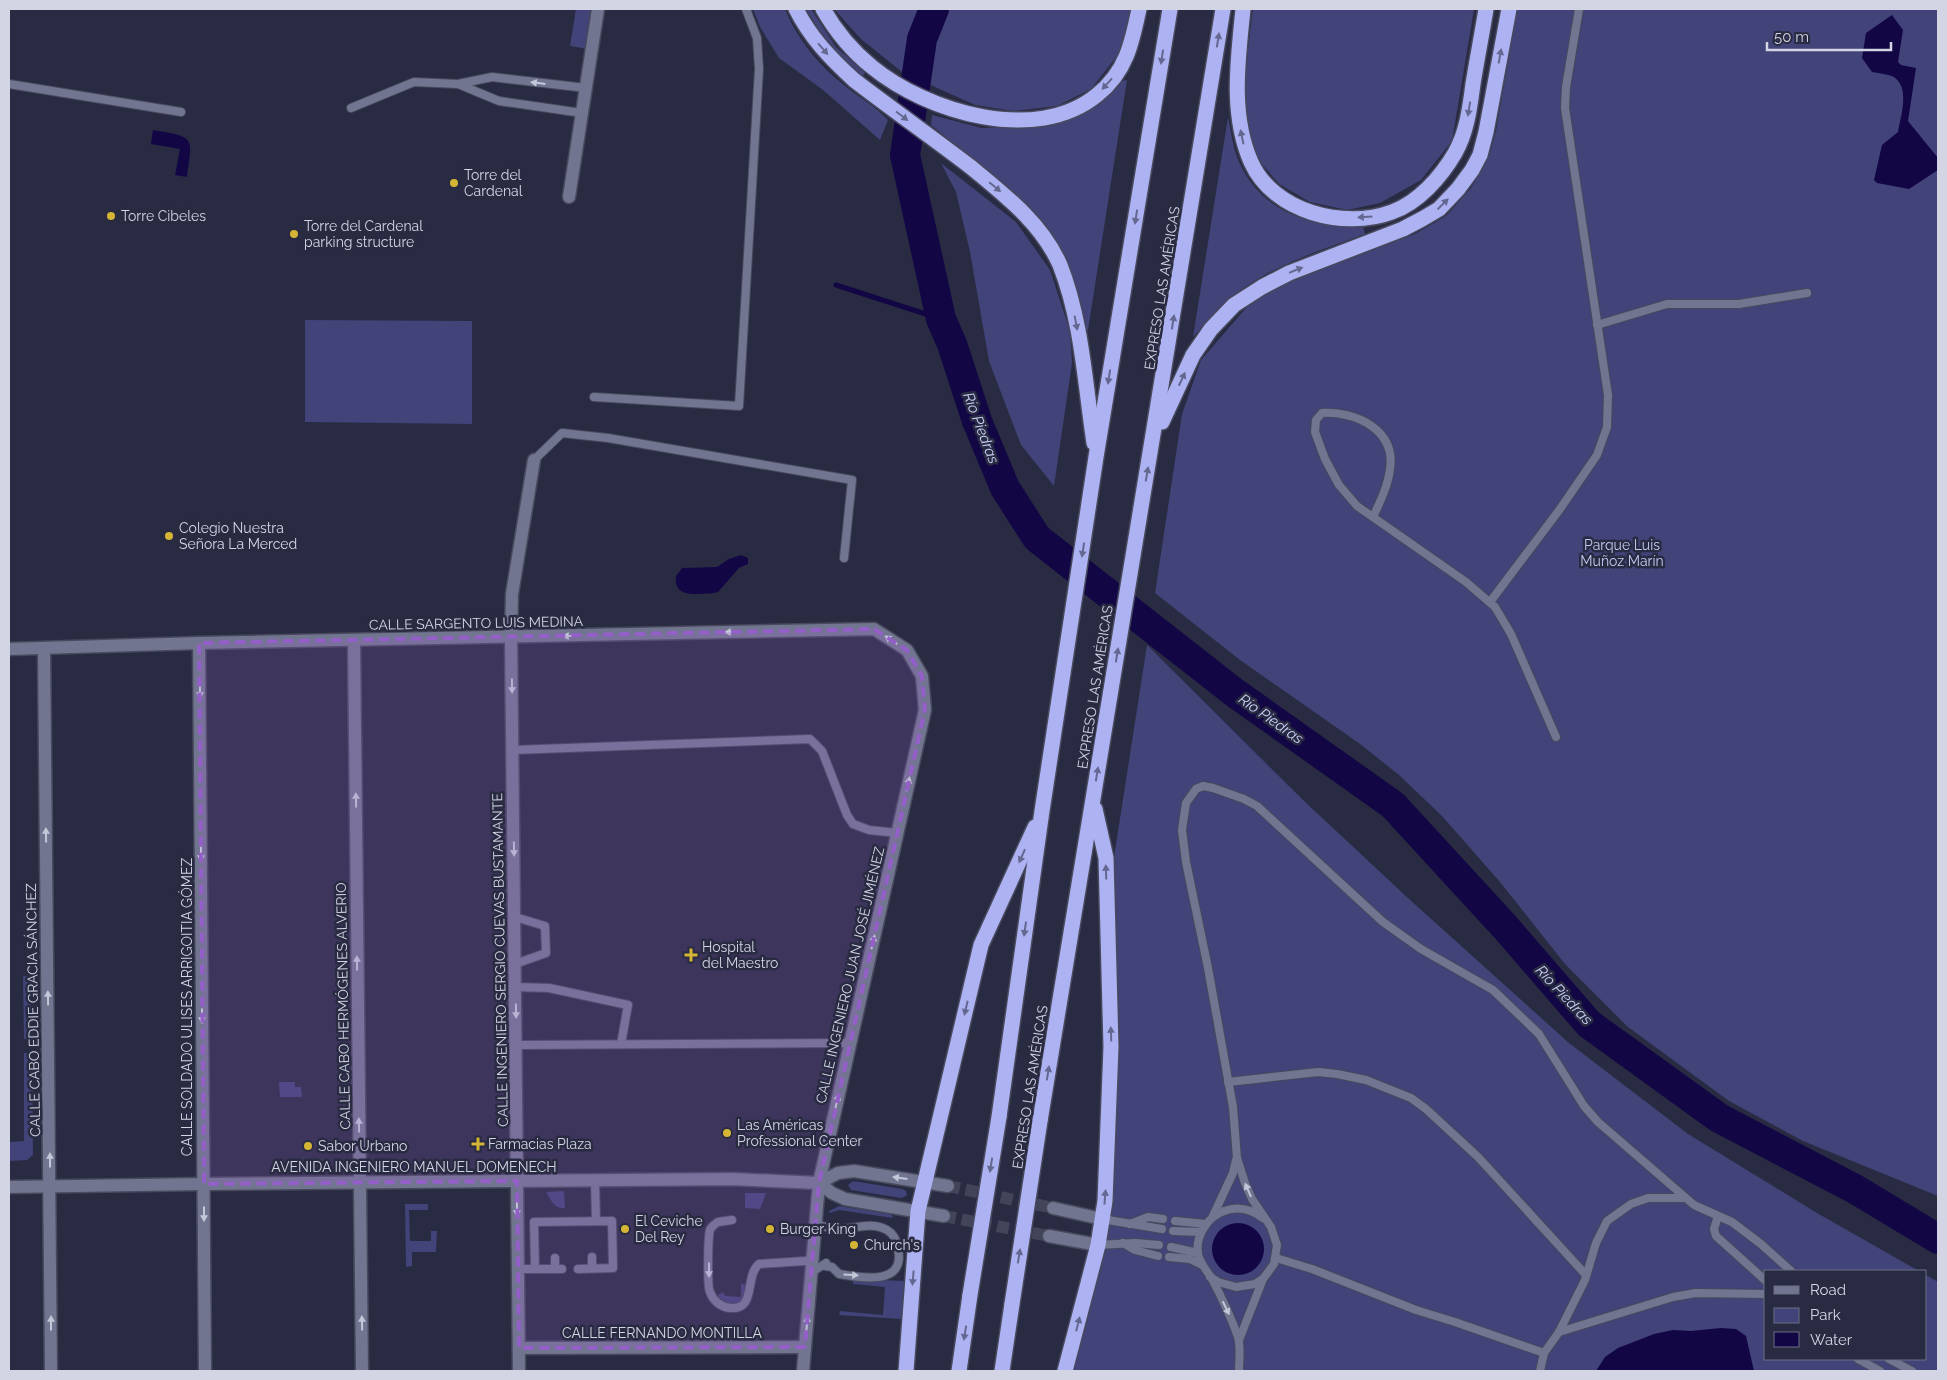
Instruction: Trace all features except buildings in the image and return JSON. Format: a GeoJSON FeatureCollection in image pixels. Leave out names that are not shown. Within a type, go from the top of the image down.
{"type":"FeatureCollection","features":[{"type":"Feature","properties":{"kind":"highway"},"geometry":{"type":"LineString","coordinates":[[796,9],[810,34],[832,60],[863,87],[956,156],[1024,212],[1041,234],[1059,264],[1072,303],[1096,457]]}},
{"type":"Feature","properties":{"kind":"highway"},"geometry":{"type":"LineString","coordinates":[[823,9],[846,42],[871,66],[918,96],[945,107],[974,114],[1016,120],[1049,117],[1076,109],[1098,95],[1121,67],[1131,49],[1140,9]]}},
{"type":"Feature","properties":{"kind":"highway","name":"EXPRESO LAS AMÉRICAS"},"geometry":{"type":"LineString","coordinates":[[959,1371],[999,1117],[1042,812],[1096,457],[1170,9]]}},
{"type":"Feature","properties":{"kind":"highway","name":"EXPRESO LAS AMÉRICAS"},"geometry":{"type":"LineString","coordinates":[[1002,1371],[1040,1121],[1224,9]]}},
{"type":"Feature","properties":{"kind":"highway"},"geometry":{"type":"LineString","coordinates":[[1242,9],[1237,82],[1238,112],[1243,141],[1252,164],[1268,189],[1293,205],[1320,216],[1343,219],[1372,217],[1393,212],[1416,198],[1437,179],[1450,161],[1459,145],[1468,121],[1486,9]]}},
{"type":"Feature","properties":{"kind":"highway"},"geometry":{"type":"LineString","coordinates":[[1154,439],[1193,355],[1211,329],[1234,305],[1289,273],[1403,229],[1439,209],[1458,189],[1480,155],[1486,132],[1508,9]]}},
{"type":"Feature","properties":{"kind":"highway"},"geometry":{"type":"LineString","coordinates":[[1065,1371],[1098,1245],[1105,1201],[1111,1047],[1106,858],[1093,799]]}},
{"type":"Feature","properties":{"kind":"highway"},"geometry":{"type":"LineString","coordinates":[[906,1371],[918,1212],[981,945],[1042,812]]}},
{"type":"Feature","properties":{"kind":"street"},"geometry":{"type":"LineString","coordinates":[[569,197],[598,9]]}},
{"type":"Feature","properties":{"kind":"street","name":"CALLE INGENIERO SERGIO CUEVAS BUSTAMANTE"},"geometry":{"type":"LineString","coordinates":[[519,1371],[511,638],[512,594],[534,460]]}},
{"type":"Feature","properties":{"kind":"street","name":"CALLE SARGENTO LUIS MEDINA"},"geometry":{"type":"LineString","coordinates":[[9,649],[199,643],[874,629],[907,650],[922,676]]}},
{"type":"Feature","properties":{"kind":"street","name":"CALLE CABO HERMÓGENES ALVERIO"},"geometry":{"type":"LineString","coordinates":[[354,641],[362,1371]]}},
{"type":"Feature","properties":{"kind":"street","name":"CALLE SOLDADO ULISES ARRIGOITIA GÓMEZ"},"geometry":{"type":"LineString","coordinates":[[199,643],[205,1371]]}},
{"type":"Feature","properties":{"kind":"street","name":"CALLE CABO EDDIE GRACIA SÁNCHEZ"},"geometry":{"type":"LineString","coordinates":[[44,648],[51,1371]]}},
{"type":"Feature","properties":{"kind":"street","name":"CALLE INGENIERO JUAN JOSÉ JIMÉNEZ"},"geometry":{"type":"LineString","coordinates":[[803,1371],[819,1183],[925,710],[922,676]]}},
{"type":"Feature","properties":{"kind":"street","name":"AVENIDA INGENIERO MANUEL DOMENECH"},"geometry":{"type":"LineString","coordinates":[[9,1188],[204,1184],[732,1179],[819,1183],[838,1173],[854,1171],[948,1186]]}},
{"type":"Feature","properties":{"kind":"street"},"geometry":{"type":"LineString","coordinates":[[819,1183],[832,1193],[845,1199],[944,1216]]}},
{"type":"Feature","properties":{"kind":"street"},"geometry":{"type":"LineString","coordinates":[[1053,1208],[1102,1218]]}},
{"type":"Feature","properties":{"kind":"street"},"geometry":{"type":"LineString","coordinates":[[1049,1236],[1098,1245]]}},
{"type":"Feature","properties":{"kind":"street","name":"CALLE FERNANDO MONTILLA"},"geometry":{"type":"LineString","coordinates":[[519,1348],[805,1347]]}},
{"type":"Feature","properties":{"kind":"lane"},"geometry":{"type":"LineString","coordinates":[[594,397],[739,406],[759,69],[757,38],[746,9]]}},
{"type":"Feature","properties":{"kind":"lane"},"geometry":{"type":"LineString","coordinates":[[1490,602],[1560,509],[1601,447],[1607,427],[1609,404],[1565,108],[1566,87],[1579,9]]}},
{"type":"Feature","properties":{"kind":"lane"},"geometry":{"type":"LineString","coordinates":[[351,108],[414,82],[458,84],[492,77],[586,88]]}},
{"type":"Feature","properties":{"kind":"lane"},"geometry":{"type":"LineString","coordinates":[[9,84],[181,112]]}},
{"type":"Feature","properties":{"kind":"lane"},"geometry":{"type":"LineString","coordinates":[[458,84],[499,101],[582,113]]}},
{"type":"Feature","properties":{"kind":"lane"},"geometry":{"type":"LineString","coordinates":[[1597,324],[1667,304],[1739,304],[1807,293]]}},
{"type":"Feature","properties":{"kind":"lane"},"geometry":{"type":"LineString","coordinates":[[1373,517],[1389,477],[1391,459],[1389,447],[1369,423],[1361,418],[1322,413],[1316,420],[1315,432],[1325,459],[1339,485],[1357,506],[1466,582],[1495,606],[1511,634],[1556,737]]}},
{"type":"Feature","properties":{"kind":"lane"},"geometry":{"type":"LineString","coordinates":[[534,460],[562,432],[627,441],[852,480],[844,558]]}},
{"type":"Feature","properties":{"kind":"lane"},"geometry":{"type":"LineString","coordinates":[[513,750],[810,739],[822,751],[847,815],[853,824],[869,830],[897,833]]}},
{"type":"Feature","properties":{"kind":"lane"},"geometry":{"type":"LineString","coordinates":[[1210,1276],[1218,1282],[1236,1288],[1255,1284],[1270,1272],[1276,1258],[1278,1245],[1275,1235],[1245,1183],[1237,1158],[1233,1106],[1208,968],[1186,862],[1182,830],[1186,803],[1196,789],[1203,786],[1229,792],[1257,806],[1383,922],[1422,949],[1493,990],[1539,1034],[1584,1106],[1598,1122],[1685,1198],[1702,1210],[1732,1222],[1790,1270]]}},
{"type":"Feature","properties":{"kind":"lane"},"geometry":{"type":"LineString","coordinates":[[515,917],[545,926],[546,953],[515,964]]}},
{"type":"Feature","properties":{"kind":"lane"},"geometry":{"type":"LineString","coordinates":[[516,986],[549,988],[628,1005],[621,1044]]}},
{"type":"Feature","properties":{"kind":"lane"},"geometry":{"type":"LineString","coordinates":[[516,1045],[850,1043]]}},
{"type":"Feature","properties":{"kind":"lane"},"geometry":{"type":"LineString","coordinates":[[1228,1082],[1318,1072],[1366,1080],[1411,1098],[1478,1157],[1586,1275]]}},
{"type":"Feature","properties":{"kind":"lane"},"geometry":{"type":"LineString","coordinates":[[1237,1158],[1233,1173],[1212,1217],[1201,1232],[1198,1253],[1202,1265],[1210,1276],[1229,1315],[1239,1340]]}},
{"type":"Feature","properties":{"kind":"lane"},"geometry":{"type":"LineString","coordinates":[[593,1223],[595,1180]]}},
{"type":"Feature","properties":{"kind":"lane"},"geometry":{"type":"LineString","coordinates":[[1540,1371],[1544,1353],[1559,1332],[1586,1275],[1596,1243],[1607,1220],[1631,1204],[1648,1198],[1685,1198]]}},
{"type":"Feature","properties":{"kind":"lane"},"geometry":{"type":"LineString","coordinates":[[1212,1217],[1220,1212],[1239,1208],[1249,1210],[1265,1220]]}},
{"type":"Feature","properties":{"kind":"lane"},"geometry":{"type":"LineString","coordinates":[[1718,1216],[1714,1229],[1716,1236],[1764,1279]]}},
{"type":"Feature","properties":{"kind":"lane"},"geometry":{"type":"LineString","coordinates":[[1134,1225],[1148,1217],[1163,1219]]}},
{"type":"Feature","properties":{"kind":"lane"},"geometry":{"type":"LineString","coordinates":[[1102,1218],[1162,1229]]}},
{"type":"Feature","properties":{"kind":"lane"},"geometry":{"type":"LineString","coordinates":[[732,1220],[718,1222],[709,1232],[709,1289],[713,1298],[722,1305],[732,1308],[745,1303],[749,1295],[751,1274],[759,1264],[805,1261],[810,1260],[813,1255]]}},
{"type":"Feature","properties":{"kind":"lane"},"geometry":{"type":"LineString","coordinates":[[534,1269],[534,1222],[555,1225],[612,1221],[613,1268],[578,1269]]}},
{"type":"Feature","properties":{"kind":"lane"},"geometry":{"type":"LineString","coordinates":[[1175,1221],[1206,1224]]}},
{"type":"Feature","properties":{"kind":"lane"},"geometry":{"type":"LineString","coordinates":[[812,1272],[826,1264],[825,1266],[832,1267],[838,1274],[886,1276],[895,1270],[899,1260],[896,1240],[884,1228],[862,1226],[833,1229],[816,1224]]}},
{"type":"Feature","properties":{"kind":"lane"},"geometry":{"type":"LineString","coordinates":[[1134,1225],[1135,1243]]}},
{"type":"Feature","properties":{"kind":"lane"},"geometry":{"type":"LineString","coordinates":[[1174,1231],[1201,1232]]}},
{"type":"Feature","properties":{"kind":"lane"},"geometry":{"type":"LineString","coordinates":[[1098,1245],[1135,1243],[1159,1245]]}},
{"type":"Feature","properties":{"kind":"lane"},"geometry":{"type":"LineString","coordinates":[[1123,1244],[1135,1250],[1158,1256]]}},
{"type":"Feature","properties":{"kind":"lane"},"geometry":{"type":"LineString","coordinates":[[1171,1247],[1198,1253]]}},
{"type":"Feature","properties":{"kind":"lane"},"geometry":{"type":"LineString","coordinates":[[592,1257],[592,1268]]}},
{"type":"Feature","properties":{"kind":"lane"},"geometry":{"type":"LineString","coordinates":[[517,1269],[559,1269],[555,1258]]}},
{"type":"Feature","properties":{"kind":"lane"},"geometry":{"type":"LineString","coordinates":[[1169,1258],[1190,1259],[1202,1265]]}},
{"type":"Feature","properties":{"kind":"lane"},"geometry":{"type":"LineString","coordinates":[[1276,1258],[1312,1269],[1416,1310],[1544,1353]]}},
{"type":"Feature","properties":{"kind":"lane"},"geometry":{"type":"LineString","coordinates":[[1239,1371],[1239,1340],[1263,1279]]}},
{"type":"Feature","properties":{"kind":"lane"},"geometry":{"type":"LineString","coordinates":[[1559,1332],[1673,1296],[1696,1293],[1764,1294]]}},
{"type":"Feature","properties":{"kind":"lane"},"geometry":{"type":"LineString","coordinates":[[1860,1360],[1880,1371]]}},
{"type":"Feature","properties":{"kind":"lane"},"geometry":{"type":"LineString","coordinates":[[1891,1360],[1912,1371]]}},
{"type":"Feature","properties":{"kind":"highlighted area"},"geometry":{"type":"Polygon","coordinates":[[[874,629],[907,650],[922,676],[925,710],[819,1183],[805,1347],[519,1348],[517,1181],[204,1184],[199,643],[874,629]]]}},
{"type":"Feature","properties":{"kind":"green space"},"geometry":{"type":"Polygon","coordinates":[[[576,9],[594,9],[588,49],[570,46],[576,9]]]}},
{"type":"Feature","properties":{"kind":"green space"},"geometry":{"type":"Polygon","coordinates":[[[753,9],[785,9],[804,43],[820,63],[839,81],[888,120],[880,140],[823,90],[779,58],[760,27],[753,9]]]}},
{"type":"Feature","properties":{"kind":"green space"},"geometry":{"type":"Polygon","coordinates":[[[806,9],[811,9],[836,47],[865,73],[862,77],[831,46],[806,9]]]}},
{"type":"Feature","properties":{"kind":"green space"},"geometry":{"type":"Polygon","coordinates":[[[834,9],[929,9],[922,24],[912,72],[907,76],[861,39],[834,9]]]}},
{"type":"Feature","properties":{"kind":"green space"},"geometry":{"type":"Polygon","coordinates":[[[938,9],[1134,9],[1121,51],[1091,89],[1057,106],[1013,111],[975,105],[924,82],[922,73],[923,54],[938,9]]]}},
{"type":"Feature","properties":{"kind":"green space"},"geometry":{"type":"Polygon","coordinates":[[[1253,9],[1474,9],[1452,141],[1421,180],[1380,203],[1347,210],[1310,202],[1279,184],[1261,163],[1248,136],[1242,97],[1253,9]]]}},
{"type":"Feature","properties":{"kind":"green space","name":"Parque Luis Muñoz Marín"},"geometry":{"type":"Polygon","coordinates":[[[1517,9],[1938,9],[1938,1196],[1803,1141],[1729,1101],[1628,1027],[1565,964],[1500,882],[1442,816],[1399,775],[1360,744],[1240,660],[1155,593],[1182,414],[1201,360],[1246,308],[1276,287],[1415,234],[1446,216],[1471,188],[1488,159],[1496,131],[1517,9]]]}},
{"type":"Feature","properties":{"kind":"green space"},"geometry":{"type":"Polygon","coordinates":[[[1127,80],[1088,330],[1084,332],[1078,294],[1056,244],[1040,219],[1021,199],[931,125],[932,115],[982,128],[1042,125],[1103,98],[1121,81],[1127,80]]]}},
{"type":"Feature","properties":{"kind":"green space"},"geometry":{"type":"Polygon","coordinates":[[[1228,117],[1239,162],[1261,194],[1290,214],[1325,224],[1363,227],[1365,234],[1296,260],[1248,285],[1217,310],[1193,337],[1228,117]]]}},
{"type":"Feature","properties":{"kind":"green space"},"geometry":{"type":"Polygon","coordinates":[[[941,163],[1016,222],[1050,270],[1070,331],[1072,363],[1054,486],[1021,445],[989,361],[970,252],[956,192],[941,163]]]}},
{"type":"Feature","properties":{"kind":"green space"},"geometry":{"type":"Polygon","coordinates":[[[305,320],[472,321],[472,424],[305,422],[305,320]]]}},
{"type":"Feature","properties":{"kind":"green space"},"geometry":{"type":"Polygon","coordinates":[[[1147,645],[1303,800],[1409,899],[1569,1043],[1688,1134],[1817,1213],[1917,1270],[1764,1270],[1764,1360],[1927,1360],[1927,1276],[1938,1282],[1938,1371],[1071,1371],[1100,1271],[1113,1201],[1115,1140],[1112,870],[1147,645]]]}},
{"type":"Feature","properties":{"kind":"green space"},"geometry":{"type":"Polygon","coordinates":[[[23,976],[31,976],[31,1039],[24,1039],[23,976]]]}},
{"type":"Feature","properties":{"kind":"green space"},"geometry":{"type":"Polygon","coordinates":[[[24,1053],[32,1053],[33,1155],[27,1160],[9,1161],[9,1142],[24,1141],[24,1053]]]}},
{"type":"Feature","properties":{"kind":"green space"},"geometry":{"type":"Polygon","coordinates":[[[279,1082],[295,1082],[295,1087],[301,1087],[302,1097],[280,1097],[279,1082]]]}},
{"type":"Feature","properties":{"kind":"green space"},"geometry":{"type":"Polygon","coordinates":[[[853,1181],[902,1189],[906,1191],[907,1195],[902,1198],[851,1190],[848,1185],[853,1181]]]}},
{"type":"Feature","properties":{"kind":"green space"},"geometry":{"type":"Polygon","coordinates":[[[564,1191],[565,1208],[555,1205],[546,1192],[564,1191]]]}},
{"type":"Feature","properties":{"kind":"green space"},"geometry":{"type":"Polygon","coordinates":[[[745,1193],[766,1193],[760,1209],[745,1208],[745,1193]]]}},
{"type":"Feature","properties":{"kind":"green space"},"geometry":{"type":"Polygon","coordinates":[[[405,1204],[428,1204],[428,1210],[409,1210],[410,1241],[431,1241],[431,1231],[437,1231],[436,1252],[412,1252],[412,1266],[406,1267],[405,1204]]]}},
{"type":"Feature","properties":{"kind":"green space"},"geometry":{"type":"Polygon","coordinates":[[[839,1206],[889,1214],[893,1218],[839,1210],[830,1213],[829,1211],[839,1206]]]}},
{"type":"Feature","properties":{"kind":"green space"},"geometry":{"type":"Polygon","coordinates":[[[853,1279],[905,1281],[901,1319],[839,1315],[840,1311],[883,1315],[885,1287],[853,1284],[853,1279]]]}},
{"type":"Feature","properties":{"kind":"green space"},"geometry":{"type":"Polygon","coordinates":[[[741,1284],[747,1285],[746,1294],[739,1303],[729,1304],[717,1296],[723,1292],[725,1296],[741,1297],[741,1284]]]}},
{"type":"Feature","properties":{"kind":"water"},"geometry":{"type":"Polygon","coordinates":[[[1892,15],[1903,30],[1898,62],[1901,65],[1916,68],[1908,121],[1938,158],[1938,170],[1909,189],[1877,183],[1874,180],[1882,145],[1898,132],[1903,94],[1898,81],[1892,76],[1872,72],[1862,58],[1866,33],[1892,15]]]}},
{"type":"Feature","properties":{"kind":"water"},"geometry":{"type":"Polygon","coordinates":[[[153,130],[184,137],[188,141],[190,153],[187,177],[175,175],[180,149],[151,144],[153,130]]]}},
{"type":"Feature","properties":{"kind":"water"},"geometry":{"type":"Polygon","coordinates":[[[741,555],[748,558],[748,564],[739,568],[718,592],[691,594],[679,590],[676,576],[682,568],[717,567],[729,559],[741,555]]]}},
{"type":"Feature","properties":{"kind":"water"},"geometry":{"type":"Polygon","coordinates":[[[1233,1223],[1243,1223],[1257,1230],[1264,1244],[1264,1254],[1257,1268],[1243,1275],[1233,1275],[1223,1271],[1216,1264],[1212,1254],[1212,1244],[1216,1234],[1223,1227],[1233,1223]]]}},
{"type":"Feature","properties":{"kind":"water"},"geometry":{"type":"Polygon","coordinates":[[[1721,1328],[1736,1329],[1746,1336],[1754,1371],[1596,1371],[1605,1357],[1618,1348],[1654,1334],[1673,1330],[1691,1331],[1721,1328]]]}},
{"type":"Feature","properties":{"kind":"waterway","name":"Río Piedras"},"geometry":{"type":"LineString","coordinates":[[934,9],[922,39],[905,155],[941,319],[952,344],[977,421],[1005,488],[1037,538],[1235,693],[1393,805],[1506,928],[1589,1024],[1719,1118],[1855,1189],[1938,1239]]}},
{"type":"Feature","properties":{"kind":"waterway"},"geometry":{"type":"LineString","coordinates":[[836,285],[941,319]]}},
{"type":"Feature","properties":{"kind":"tunnel"},"geometry":{"type":"LineString","coordinates":[[948,1186],[1053,1208]]}},
{"type":"Feature","properties":{"kind":"tunnel"},"geometry":{"type":"LineString","coordinates":[[944,1216],[1049,1236]]}},
{"type":"Feature","properties":{"kind":"place","name":"Torre del Cardenal"},"geometry":{"type":"Point","coordinates":[454,183]}},
{"type":"Feature","properties":{"kind":"place","name":"Torre Cibeles"},"geometry":{"type":"Point","coordinates":[111,216]}},
{"type":"Feature","properties":{"kind":"place","name":"Torre del Cardenal parking structure"},"geometry":{"type":"Point","coordinates":[294,234]}},
{"type":"Feature","properties":{"kind":"place","name":"Colegio Nuestra Señora La Merced"},"geometry":{"type":"Point","coordinates":[169,536]}},
{"type":"Feature","properties":{"kind":"place","name":"Hospital del Maestro"},"geometry":{"type":"Point","coordinates":[691,955]}},
{"type":"Feature","properties":{"kind":"place","name":"Las Américas Professional Center"},"geometry":{"type":"Point","coordinates":[727,1133]}},
{"type":"Feature","properties":{"kind":"place","name":"Farmacias Plaza"},"geometry":{"type":"Point","coordinates":[478,1144]}},
{"type":"Feature","properties":{"kind":"place","name":"Sabor Urbano"},"geometry":{"type":"Point","coordinates":[308,1146]}},
{"type":"Feature","properties":{"kind":"place","name":"El Ceviche Del Rey"},"geometry":{"type":"Point","coordinates":[625,1229]}},
{"type":"Feature","properties":{"kind":"place","name":"Burger King"},"geometry":{"type":"Point","coordinates":[770,1229]}},
{"type":"Feature","properties":{"kind":"place","name":"Church's"},"geometry":{"type":"Point","coordinates":[854,1245]}}]}
